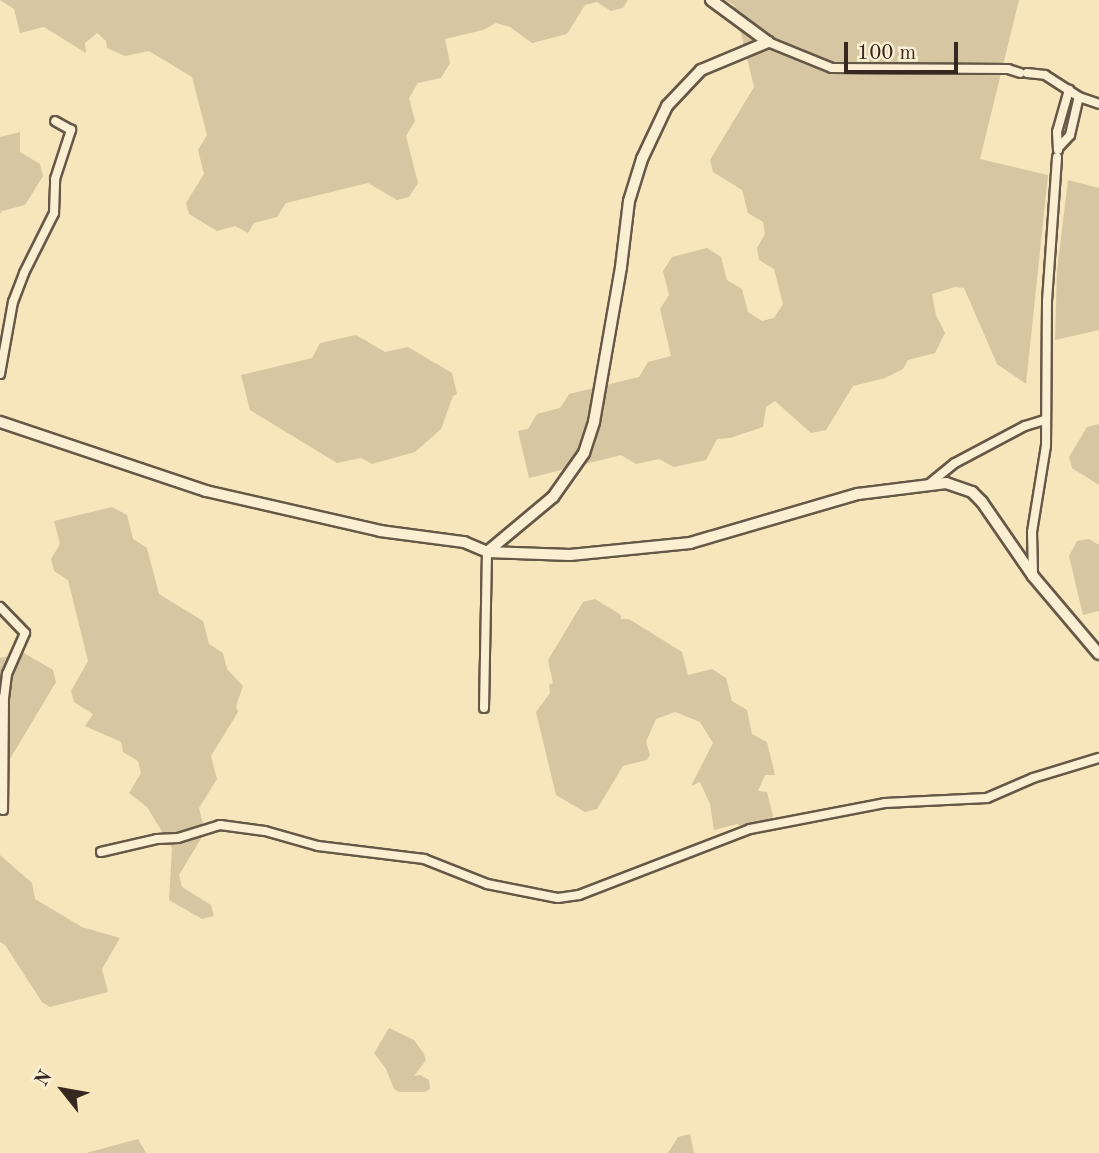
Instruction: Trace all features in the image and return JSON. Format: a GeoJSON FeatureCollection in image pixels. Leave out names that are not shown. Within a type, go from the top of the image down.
{"type":"FeatureCollection","features":[{"type":"Feature","properties":{"kind":"main road"},"geometry":{"type":"LineString","coordinates":[[711,0],[768,42]]}},
{"type":"Feature","properties":{"kind":"main road"},"geometry":{"type":"LineString","coordinates":[[487,552],[553,497],[584,453],[594,422],[610,334],[629,201],[642,159],[667,106],[701,70],[768,42]]}},
{"type":"Feature","properties":{"kind":"main road"},"geometry":{"type":"LineString","coordinates":[[0,422],[206,491],[380,531],[464,542],[487,552],[570,555],[690,543],[858,494],[946,483],[972,492],[1013,542],[1032,576],[1099,654]]}},
{"type":"Feature","properties":{"kind":"street"},"geometry":{"type":"LineString","coordinates":[[768,42],[832,68],[1008,69],[1045,75],[1079,97],[1099,104]]}},
{"type":"Feature","properties":{"kind":"street"},"geometry":{"type":"LineString","coordinates":[[1032,576],[1032,532],[1046,446],[1046,301],[1058,151],[1057,132],[1069,90]]}},
{"type":"Feature","properties":{"kind":"street"},"geometry":{"type":"LineString","coordinates":[[1058,151],[1070,135],[1079,97]]}},
{"type":"Feature","properties":{"kind":"street"},"geometry":{"type":"LineString","coordinates":[[0,374],[13,302],[24,273],[54,213],[55,179],[71,130],[55,121]]}},
{"type":"Feature","properties":{"kind":"street"},"geometry":{"type":"LineString","coordinates":[[929,484],[955,463],[1025,426],[1045,420]]}},
{"type":"Feature","properties":{"kind":"street"},"geometry":{"type":"LineString","coordinates":[[484,708],[487,552]]}},
{"type":"Feature","properties":{"kind":"street"},"geometry":{"type":"LineString","coordinates":[[0,607],[25,634],[7,674],[4,697],[3,810]]}},
{"type":"Feature","properties":{"kind":"street"},"geometry":{"type":"LineString","coordinates":[[101,852],[157,839],[177,838],[220,825],[265,831],[318,846],[424,859],[487,884],[558,898],[579,895],[750,829],[885,803],[987,798],[1033,778],[1099,758]]}},
{"type":"Feature","properties":{"kind":"shaded area"},"geometry":{"type":"Polygon","coordinates":[[[0,0],[628,0],[623,8],[611,11],[597,2],[585,5],[567,34],[532,43],[510,27],[496,23],[483,30],[445,39],[450,63],[441,78],[418,83],[409,98],[415,121],[406,136],[418,183],[409,197],[397,200],[368,183],[286,203],[277,217],[254,223],[248,233],[235,226],[217,231],[189,214],[186,203],[204,174],[198,150],[207,135],[192,77],[149,51],[125,56],[107,48],[106,41],[97,33],[85,43],[86,53],[44,27],[20,33],[14,9],[0,0]]]}},
{"type":"Feature","properties":{"kind":"shaded area"},"geometry":{"type":"Polygon","coordinates":[[[725,0],[1019,0],[980,159],[1048,175],[1026,384],[997,364],[964,288],[955,287],[932,294],[936,315],[945,333],[935,353],[908,360],[903,369],[885,378],[853,386],[826,430],[811,433],[775,401],[766,407],[763,427],[730,438],[717,439],[706,460],[674,467],[659,459],[636,464],[621,455],[529,478],[518,431],[528,429],[537,414],[560,408],[569,394],[639,377],[648,362],[671,356],[660,309],[669,295],[663,271],[672,257],[707,248],[721,257],[727,280],[742,289],[748,312],[762,321],[774,318],[783,304],[774,269],[759,260],[757,248],[765,234],[763,222],[748,213],[742,190],[713,172],[710,160],[754,87],[734,5],[725,0]]]}},
{"type":"Feature","properties":{"kind":"shaded area"},"geometry":{"type":"Polygon","coordinates":[[[20,132],[20,152],[40,164],[43,176],[25,205],[2,211],[0,214],[0,137],[20,132]]]}},
{"type":"Feature","properties":{"kind":"shaded area"},"geometry":{"type":"Polygon","coordinates":[[[1068,180],[1099,188],[1099,330],[1055,340],[1057,271],[1068,180]]]}},
{"type":"Feature","properties":{"kind":"shaded area"},"geometry":{"type":"Polygon","coordinates":[[[356,335],[385,352],[408,347],[452,373],[457,394],[453,396],[441,429],[415,452],[372,464],[361,458],[337,463],[250,410],[241,375],[312,358],[320,343],[356,335]]]}},
{"type":"Feature","properties":{"kind":"shaded area"},"geometry":{"type":"Polygon","coordinates":[[[1099,424],[1099,485],[1072,468],[1069,457],[1087,427],[1099,424]]]}},
{"type":"Feature","properties":{"kind":"shaded area"},"geometry":{"type":"Polygon","coordinates":[[[112,507],[127,515],[133,539],[147,548],[159,594],[203,621],[209,644],[223,653],[227,669],[243,686],[236,706],[238,712],[211,756],[217,779],[199,808],[205,832],[179,875],[182,887],[211,905],[214,916],[202,919],[169,900],[172,848],[147,807],[129,793],[141,773],[138,761],[123,752],[121,742],[85,726],[93,714],[74,702],[71,691],[88,661],[68,580],[54,571],[51,559],[60,544],[54,521],[112,507]]]}},
{"type":"Feature","properties":{"kind":"shaded area"},"geometry":{"type":"Polygon","coordinates":[[[1089,539],[1099,545],[1099,611],[1083,615],[1069,556],[1077,541],[1089,539]]]}},
{"type":"Feature","properties":{"kind":"shaded area"},"geometry":{"type":"Polygon","coordinates":[[[595,599],[621,615],[621,619],[629,619],[682,652],[688,675],[712,669],[726,678],[732,701],[747,710],[752,734],[767,742],[775,775],[765,775],[758,791],[767,792],[773,816],[764,830],[752,833],[737,824],[714,830],[710,804],[700,782],[691,786],[713,743],[700,722],[675,712],[656,719],[646,742],[650,755],[647,760],[623,766],[597,809],[585,812],[556,795],[536,712],[550,693],[549,685],[553,683],[548,660],[583,602],[595,599]]]}},
{"type":"Feature","properties":{"kind":"shaded area"},"geometry":{"type":"Polygon","coordinates":[[[24,653],[53,670],[56,682],[4,769],[8,787],[0,784],[0,658],[24,653]]]}},
{"type":"Feature","properties":{"kind":"shaded area"},"geometry":{"type":"Polygon","coordinates":[[[0,855],[32,883],[35,899],[82,927],[120,938],[102,969],[108,992],[50,1007],[42,1002],[5,945],[0,942],[0,855]]]}},
{"type":"Feature","properties":{"kind":"shaded area"},"geometry":{"type":"Polygon","coordinates":[[[389,1028],[414,1040],[424,1054],[426,1060],[414,1076],[420,1075],[429,1080],[430,1089],[425,1092],[399,1092],[394,1089],[386,1069],[374,1053],[389,1028]]]}},
{"type":"Feature","properties":{"kind":"shaded area"},"geometry":{"type":"Polygon","coordinates":[[[690,1134],[694,1153],[668,1153],[678,1137],[690,1134]]]}},
{"type":"Feature","properties":{"kind":"shaded area"},"geometry":{"type":"Polygon","coordinates":[[[138,1139],[146,1153],[86,1153],[138,1139]]]}}]}
